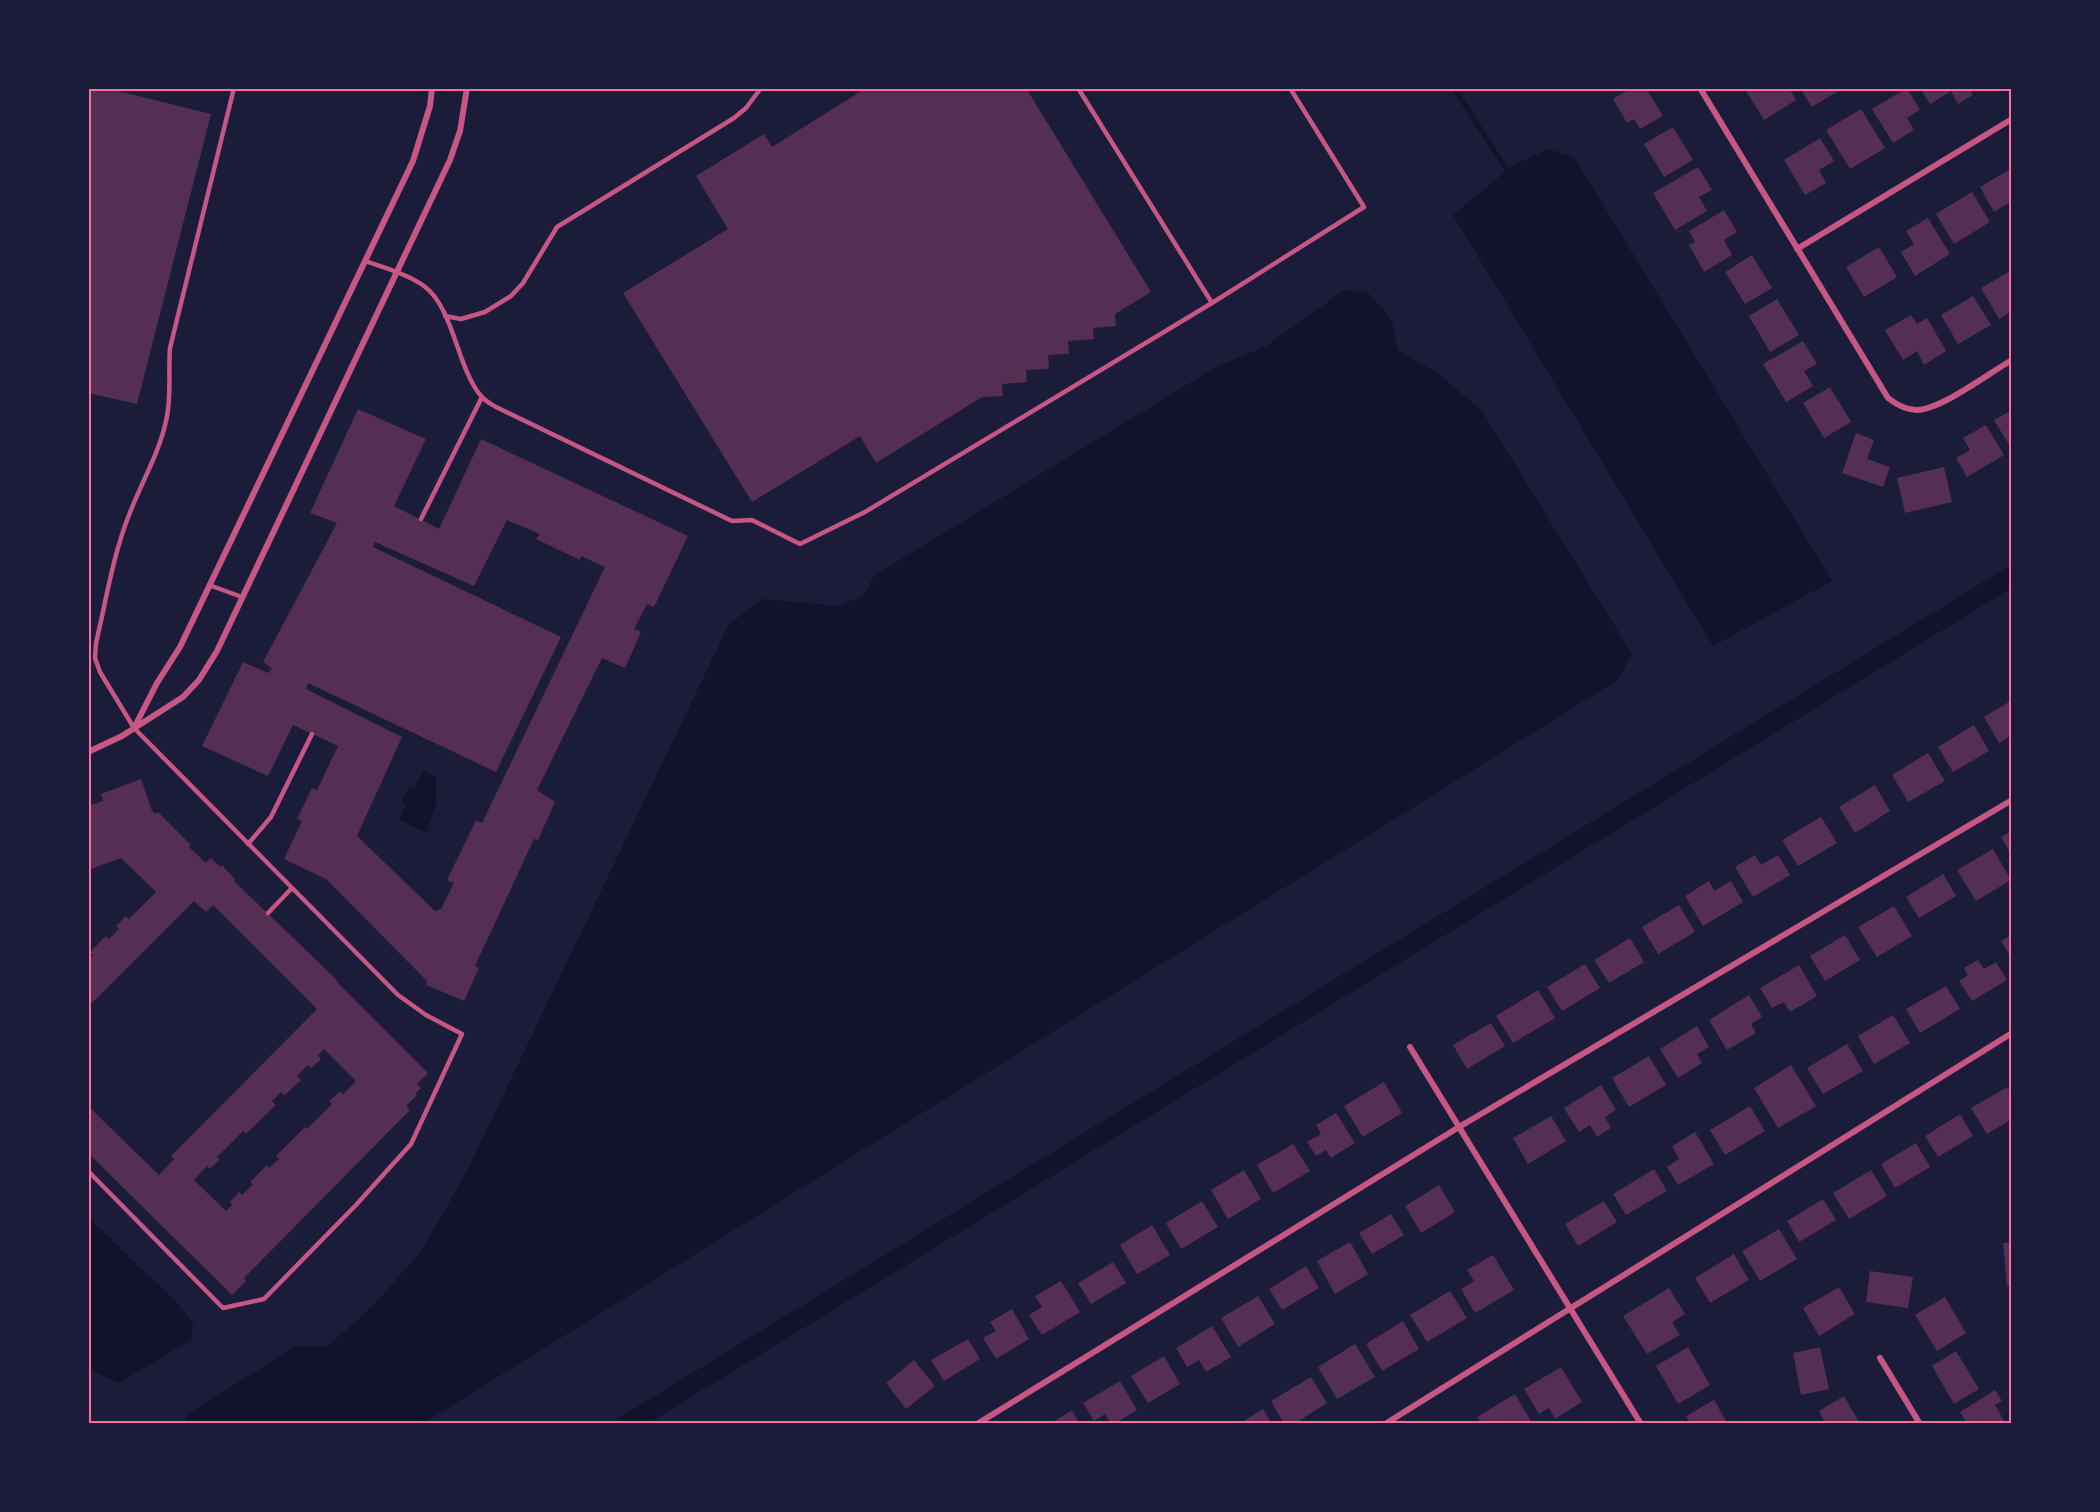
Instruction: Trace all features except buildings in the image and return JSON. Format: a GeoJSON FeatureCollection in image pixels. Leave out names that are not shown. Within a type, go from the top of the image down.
{"type":"FeatureCollection","features":[{"type":"Feature","properties":{"kind":"street"},"geometry":{"type":"LineString","coordinates":[[134,728],[157,683],[180,647],[413,161],[430,106],[432,88]]}},
{"type":"Feature","properties":{"kind":"street"},"geometry":{"type":"LineString","coordinates":[[88,752],[100,748],[183,698],[199,680],[217,651],[450,160],[460,131],[467,88]]}},
{"type":"Feature","properties":{"kind":"street"},"geometry":{"type":"LineString","coordinates":[[1700,88],[1883,391],[1894,403],[1909,410],[1936,405],[2012,360]]}},
{"type":"Feature","properties":{"kind":"street"},"geometry":{"type":"LineString","coordinates":[[1797,249],[2012,119]]}},
{"type":"Feature","properties":{"kind":"street"},"geometry":{"type":"LineString","coordinates":[[977,1424],[1459,1127],[2012,800]]}},
{"type":"Feature","properties":{"kind":"street"},"geometry":{"type":"LineString","coordinates":[[1385,1424],[2012,1033]]}},
{"type":"Feature","properties":{"kind":"street"},"geometry":{"type":"LineString","coordinates":[[1410,1047],[1641,1424]]}},
{"type":"Feature","properties":{"kind":"street"},"geometry":{"type":"LineString","coordinates":[[1880,1358],[1920,1424]]}},
{"type":"Feature","properties":{"kind":"lane"},"geometry":{"type":"LineString","coordinates":[[88,1171],[224,1308],[264,1299],[356,1205],[411,1143],[462,1034],[426,1015],[398,996],[134,728],[100,672],[96,658],[96,643],[129,515],[161,443],[165,428],[169,402],[170,348],[231,108],[234,88]]}},
{"type":"Feature","properties":{"kind":"lane"},"geometry":{"type":"LineString","coordinates":[[445,316],[461,319],[484,312],[511,296],[523,283],[557,227],[734,118],[746,108],[761,88]]}},
{"type":"Feature","properties":{"kind":"lane"},"geometry":{"type":"LineString","coordinates":[[1078,88],[1212,303]]}},
{"type":"Feature","properties":{"kind":"lane"},"geometry":{"type":"LineString","coordinates":[[365,261],[398,272],[425,286],[438,302],[445,316],[470,377],[482,397],[496,407],[732,521],[752,520],[800,544],[866,512],[1212,303],[1364,207],[1290,88]]}},
{"type":"Feature","properties":{"kind":"lane"},"geometry":{"type":"LineString","coordinates":[[421,519],[482,397]]}},
{"type":"Feature","properties":{"kind":"lane"},"geometry":{"type":"LineString","coordinates":[[209,585],[242,597]]}},
{"type":"Feature","properties":{"kind":"lane"},"geometry":{"type":"LineString","coordinates":[[248,844],[271,817],[312,734]]}},
{"type":"Feature","properties":{"kind":"lane"},"geometry":{"type":"LineString","coordinates":[[268,912],[292,888]]}},
{"type":"Feature","properties":{"kind":"shaded area"},"geometry":{"type":"Polygon","coordinates":[[[1548,149],[1574,157],[1832,581],[1713,646],[1453,215],[1512,166],[1548,149]]]}},
{"type":"Feature","properties":{"kind":"shaded area"},"geometry":{"type":"Polygon","coordinates":[[[1344,290],[1368,293],[1392,320],[1397,350],[1436,372],[1482,411],[1632,654],[1618,680],[424,1423],[185,1423],[188,1414],[294,1347],[328,1346],[375,1304],[422,1250],[465,1175],[729,624],[763,599],[837,606],[862,597],[875,575],[1216,367],[1266,346],[1344,290]]]}},
{"type":"Feature","properties":{"kind":"shaded area"},"geometry":{"type":"Polygon","coordinates":[[[423,770],[436,777],[436,804],[426,833],[399,819],[406,806],[401,803],[409,787],[414,789],[423,770]]]}},
{"type":"Feature","properties":{"kind":"shaded area"},"geometry":{"type":"Polygon","coordinates":[[[89,1218],[178,1304],[193,1324],[191,1340],[119,1383],[95,1372],[89,1365],[89,1218]]]}},
{"type":"Feature","properties":{"kind":"waterway"},"geometry":{"type":"LineString","coordinates":[[1454,88],[1507,170]]}},
{"type":"Feature","properties":{"kind":"waterway"},"geometry":{"type":"LineString","coordinates":[[628,1424],[2012,576]]}}]}
